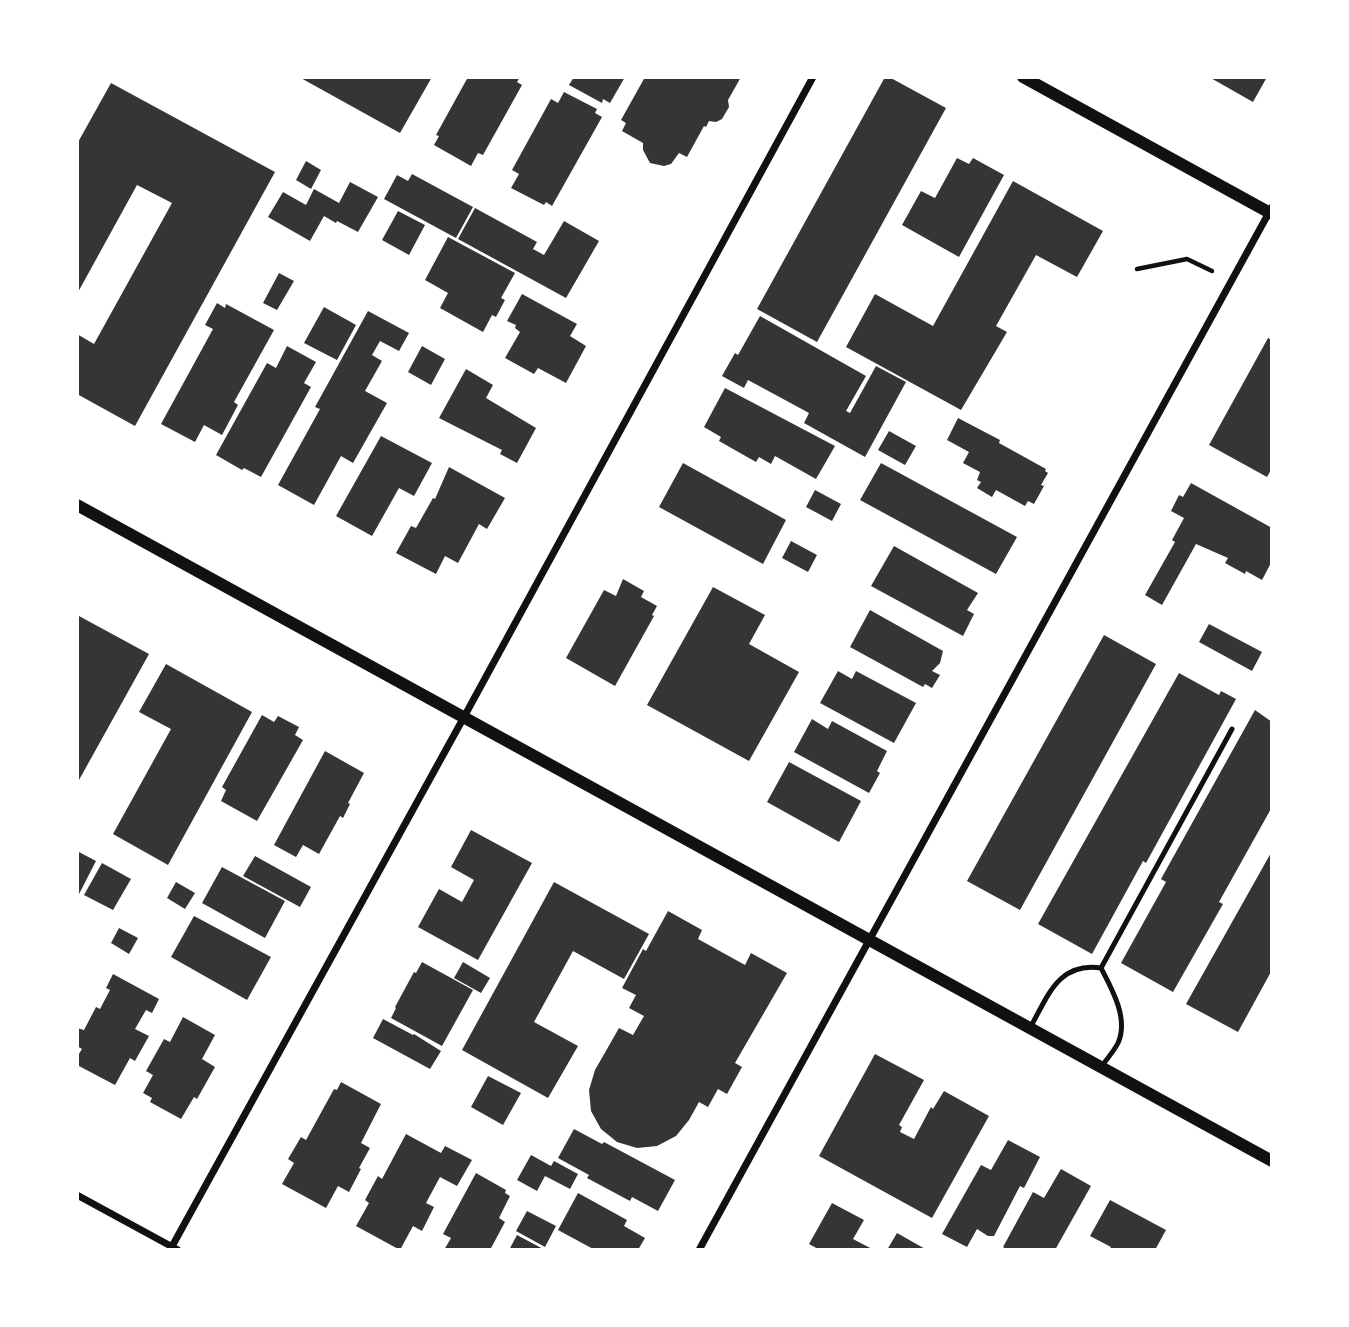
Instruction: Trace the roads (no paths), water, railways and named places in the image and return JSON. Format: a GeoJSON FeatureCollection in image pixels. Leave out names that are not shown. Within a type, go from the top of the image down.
{"type":"FeatureCollection","features":[{"type":"Feature","properties":{"kind":"street"},"geometry":{"type":"LineString","coordinates":[[77,1195],[173,1249],[813,77]]}},
{"type":"Feature","properties":{"kind":"street"},"geometry":{"type":"LineString","coordinates":[[699,1250],[1271,211],[1023,77]]}},
{"type":"Feature","properties":{"kind":"street"},"geometry":{"type":"LineString","coordinates":[[77,505],[1272,1161]]}},
{"type":"Feature","properties":{"kind":"lane"},"geometry":{"type":"LineString","coordinates":[[1101,968],[1232,729]]}},
{"type":"Feature","properties":{"kind":"lane"},"geometry":{"type":"LineString","coordinates":[[1030,1028],[1055,984],[1070,971],[1088,966],[1101,968]]}},
{"type":"Feature","properties":{"kind":"lane"},"geometry":{"type":"LineString","coordinates":[[1101,968],[1115,995],[1121,1023],[1118,1042],[1101,1067]]}}]}
